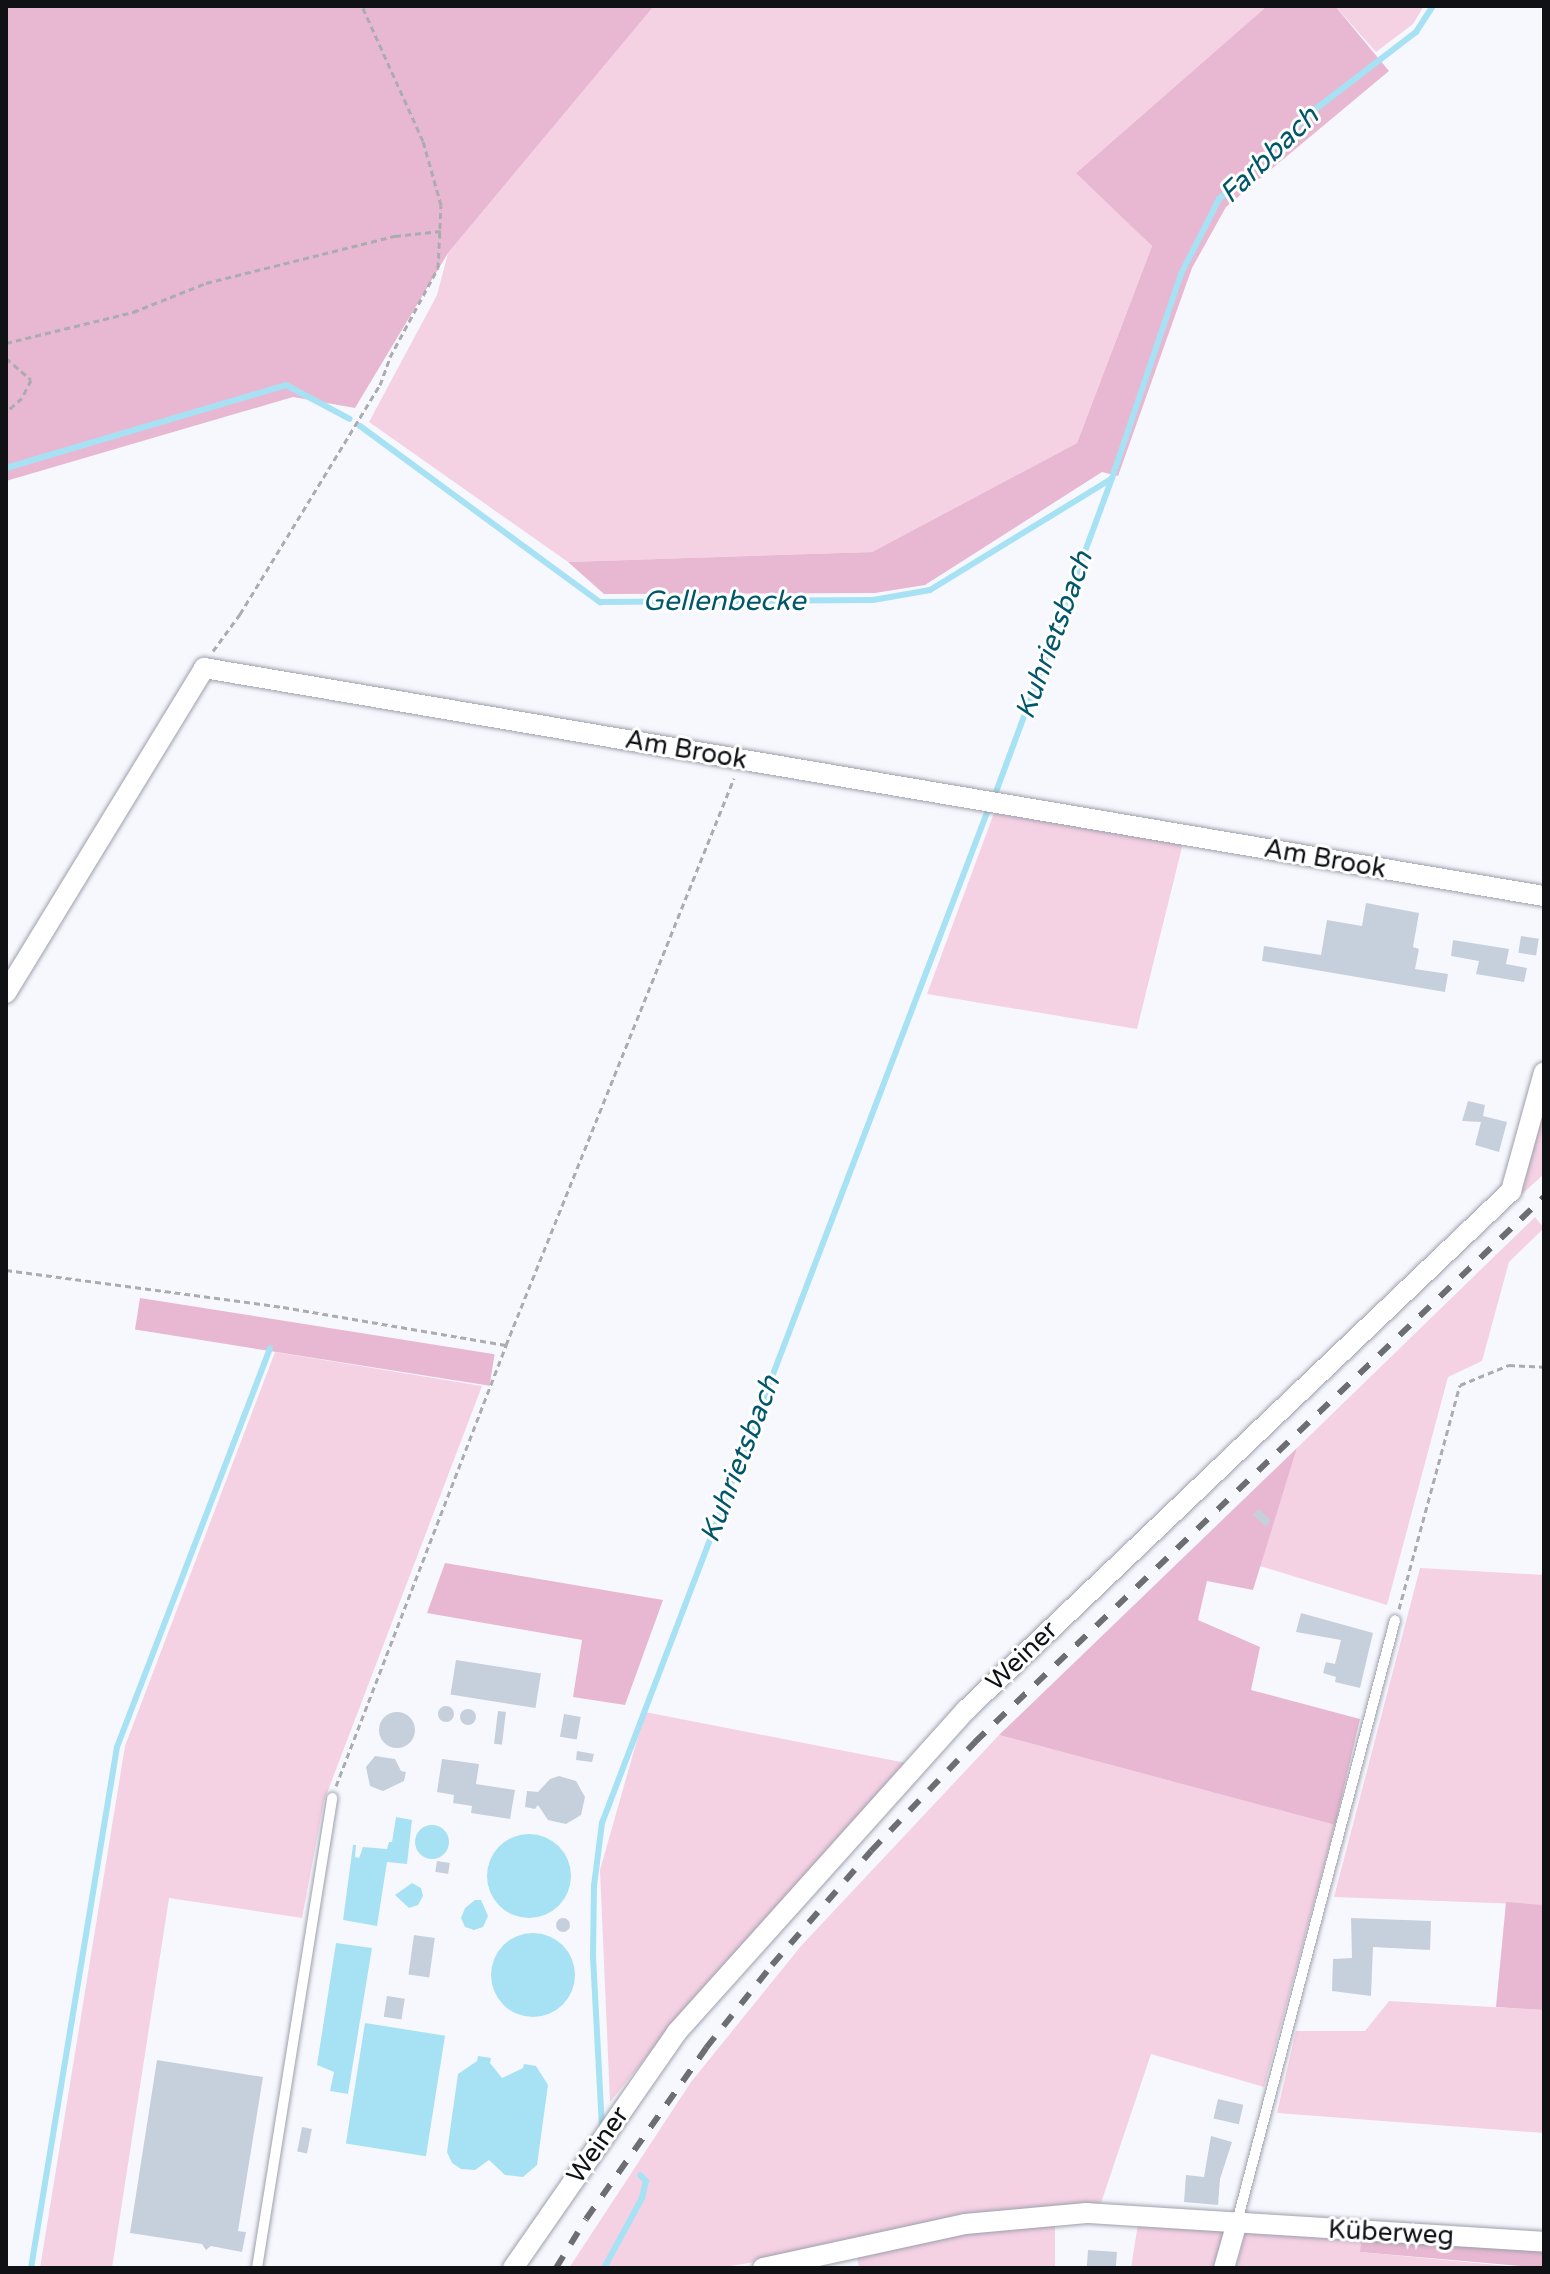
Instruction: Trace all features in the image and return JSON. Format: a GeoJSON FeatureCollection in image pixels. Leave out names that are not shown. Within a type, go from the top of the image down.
{"type":"FeatureCollection","features":[{"type":"Feature","properties":{"kind":"street","name":"Am Brook"},"geometry":{"type":"LineString","coordinates":[[204,668],[1544,896]]}},
{"type":"Feature","properties":{"kind":"street"},"geometry":{"type":"LineString","coordinates":[[6,993],[204,668]]}},
{"type":"Feature","properties":{"kind":"street","name":"Weiner"},"geometry":{"type":"LineString","coordinates":[[513,2268],[677,2032],[966,1710],[1511,1191],[1544,1072]]}},
{"type":"Feature","properties":{"kind":"street","name":"Küberweg"},"geometry":{"type":"LineString","coordinates":[[763,2268],[980,2223],[1087,2213],[1544,2242]]}},
{"type":"Feature","properties":{"kind":"street"},"geometry":{"type":"LineString","coordinates":[[1224,2268],[1237,2222]]}},
{"type":"Feature","properties":{"kind":"lane"},"geometry":{"type":"LineString","coordinates":[[1237,2222],[1395,1620]]}},
{"type":"Feature","properties":{"kind":"lane"},"geometry":{"type":"LineString","coordinates":[[257,2268],[332,1798]]}},
{"type":"Feature","properties":{"kind":"path"},"geometry":{"type":"LineString","coordinates":[[204,668],[380,385],[381,375],[438,268],[441,205],[423,141],[362,6]]}},
{"type":"Feature","properties":{"kind":"path"},"geometry":{"type":"LineString","coordinates":[[6,343],[133,312],[206,283],[395,236],[441,231]]}},
{"type":"Feature","properties":{"kind":"path"},"geometry":{"type":"LineString","coordinates":[[6,358],[31,380],[22,398],[6,412]]}},
{"type":"Feature","properties":{"kind":"path"},"geometry":{"type":"LineString","coordinates":[[332,1798],[506,1345],[741,759]]}},
{"type":"Feature","properties":{"kind":"path"},"geometry":{"type":"LineString","coordinates":[[6,1270],[283,1307],[506,1345]]}},
{"type":"Feature","properties":{"kind":"path"},"geometry":{"type":"LineString","coordinates":[[1395,1620],[1460,1385],[1509,1365],[1544,1367]]}},
{"type":"Feature","properties":{"kind":"shaded area"},"geometry":{"type":"Polygon","coordinates":[[[6,6],[654,6],[448,253],[355,408],[293,397],[6,481],[6,6]]]}},
{"type":"Feature","properties":{"kind":"shaded area"},"geometry":{"type":"Polygon","coordinates":[[[654,6],[1267,6],[1077,172],[1152,246],[1077,443],[872,552],[568,562],[369,422],[437,295],[448,253],[654,6]]]}},
{"type":"Feature","properties":{"kind":"shaded area"},"geometry":{"type":"Polygon","coordinates":[[[1267,6],[1335,6],[1389,71],[1226,207],[1192,268],[1118,476],[1102,472],[925,585],[875,593],[604,594],[568,562],[872,552],[1077,443],[1152,246],[1076,173],[1267,6]]]}},
{"type":"Feature","properties":{"kind":"shaded area"},"geometry":{"type":"Polygon","coordinates":[[[1335,6],[1424,6],[1413,24],[1376,52],[1335,6]]]}},
{"type":"Feature","properties":{"kind":"shaded area"},"geometry":{"type":"Polygon","coordinates":[[[994,813],[1183,843],[1137,1029],[927,994],[994,813]]]}},
{"type":"Feature","properties":{"kind":"shaded area"},"geometry":{"type":"Polygon","coordinates":[[[1544,1110],[1544,1174],[1521,1195],[1544,1110]]]}},
{"type":"Feature","properties":{"kind":"shaded area"},"geometry":{"type":"Polygon","coordinates":[[[1535,1217],[1544,1228],[1509,1262],[1482,1361],[1448,1377],[1387,1605],[1260,1566],[1297,1448],[1535,1217]]]}},
{"type":"Feature","properties":{"kind":"shaded area"},"geometry":{"type":"Polygon","coordinates":[[[140,1298],[495,1354],[490,1386],[135,1330],[140,1298]]]}},
{"type":"Feature","properties":{"kind":"shaded area"},"geometry":{"type":"Polygon","coordinates":[[[275,1352],[482,1386],[324,1801],[302,1918],[169,1898],[112,2268],[40,2268],[125,1746],[275,1352]]]}},
{"type":"Feature","properties":{"kind":"shaded area"},"geometry":{"type":"Polygon","coordinates":[[[1297,1448],[1253,1590],[1207,1581],[1198,1620],[1260,1647],[1251,1690],[1360,1719],[1335,1825],[999,1735],[1297,1448]]]}},
{"type":"Feature","properties":{"kind":"shaded area"},"geometry":{"type":"Polygon","coordinates":[[[445,1563],[663,1600],[625,1705],[573,1697],[582,1640],[427,1613],[445,1563]]]}},
{"type":"Feature","properties":{"kind":"shaded area"},"geometry":{"type":"Polygon","coordinates":[[[1420,1568],[1544,1575],[1544,1905],[1334,1897],[1420,1568]]]}},
{"type":"Feature","properties":{"kind":"shaded area"},"geometry":{"type":"Polygon","coordinates":[[[645,1712],[906,1763],[683,2012],[610,2102],[600,1870],[645,1712]]]}},
{"type":"Feature","properties":{"kind":"shaded area"},"geometry":{"type":"Polygon","coordinates":[[[999,1735],[1335,1825],[1264,2087],[1151,2054],[1101,2203],[957,2215],[773,2259],[718,2268],[569,2268],[691,2082],[801,1946],[999,1735]]]}},
{"type":"Feature","properties":{"kind":"shaded area"},"geometry":{"type":"Polygon","coordinates":[[[1506,1902],[1544,1905],[1544,2010],[1496,2007],[1506,1902]]]}},
{"type":"Feature","properties":{"kind":"shaded area"},"geometry":{"type":"Polygon","coordinates":[[[1389,2001],[1544,2010],[1544,2133],[1277,2113],[1296,2031],[1365,2031],[1389,2001]]]}},
{"type":"Feature","properties":{"kind":"shaded area"},"geometry":{"type":"Polygon","coordinates":[[[1138,2224],[1227,2231],[1217,2268],[1131,2268],[1138,2224]]]}},
{"type":"Feature","properties":{"kind":"shaded area"},"geometry":{"type":"Polygon","coordinates":[[[1055,2225],[1055,2268],[859,2268],[857,2256],[966,2232],[1055,2225]]]}},
{"type":"Feature","properties":{"kind":"shaded area"},"geometry":{"type":"Polygon","coordinates":[[[1245,2233],[1361,2240],[1360,2252],[1529,2268],[1236,2268],[1245,2233]]]}},
{"type":"Feature","properties":{"kind":"shaded area"},"geometry":{"type":"Polygon","coordinates":[[[1361,2240],[1544,2251],[1544,2268],[1360,2252],[1361,2240]]]}},
{"type":"Feature","properties":{"kind":"water"},"geometry":{"type":"Polygon","coordinates":[[[396,1817],[412,1820],[407,1864],[387,1862],[377,1926],[343,1920],[353,1845],[356,1845],[355,1857],[359,1858],[363,1847],[387,1849],[389,1842],[392,1842],[396,1817]]]}},
{"type":"Feature","properties":{"kind":"water"},"geometry":{"type":"Polygon","coordinates":[[[432,1825],[444,1830],[449,1842],[444,1854],[432,1859],[420,1854],[415,1842],[420,1830],[432,1825]]]}},
{"type":"Feature","properties":{"kind":"water"},"geometry":{"type":"Polygon","coordinates":[[[529,1834],[545,1837],[559,1846],[568,1860],[571,1876],[568,1892],[559,1906],[545,1915],[529,1918],[513,1915],[499,1906],[490,1892],[487,1876],[490,1860],[499,1846],[513,1837],[529,1834]]]}},
{"type":"Feature","properties":{"kind":"water"},"geometry":{"type":"Polygon","coordinates":[[[412,1883],[421,1888],[423,1896],[418,1905],[409,1908],[395,1895],[412,1883]]]}},
{"type":"Feature","properties":{"kind":"water"},"geometry":{"type":"Polygon","coordinates":[[[475,1900],[481,1900],[488,1916],[483,1927],[474,1930],[465,1927],[461,1918],[465,1908],[475,1900]]]}},
{"type":"Feature","properties":{"kind":"water"},"geometry":{"type":"Polygon","coordinates":[[[533,1933],[549,1936],[563,1945],[572,1959],[575,1975],[572,1991],[563,2005],[549,2014],[533,2017],[517,2014],[503,2005],[494,1991],[491,1975],[494,1959],[503,1945],[517,1936],[533,1933]]]}},
{"type":"Feature","properties":{"kind":"water"},"geometry":{"type":"Polygon","coordinates":[[[336,1943],[372,1948],[348,2094],[330,2091],[334,2072],[317,2065],[336,1943]]]}},
{"type":"Feature","properties":{"kind":"water"},"geometry":{"type":"Polygon","coordinates":[[[365,2023],[445,2036],[426,2156],[346,2143],[365,2023]]]}},
{"type":"Feature","properties":{"kind":"water"},"geometry":{"type":"Polygon","coordinates":[[[478,2056],[491,2058],[490,2063],[502,2078],[523,2068],[524,2064],[536,2066],[548,2085],[537,2165],[523,2177],[505,2175],[489,2160],[475,2170],[461,2169],[452,2163],[447,2152],[458,2074],[477,2061],[478,2056]]]}},
{"type":"Feature","properties":{"kind":"building"},"geometry":{"type":"Polygon","coordinates":[[[1366,903],[1419,913],[1413,947],[1419,949],[1415,969],[1448,974],[1445,992],[1262,961],[1264,946],[1321,955],[1327,920],[1362,926],[1366,903]]]}},
{"type":"Feature","properties":{"kind":"building"},"geometry":{"type":"Polygon","coordinates":[[[1521,936],[1539,939],[1536,956],[1518,953],[1521,936]]]}},
{"type":"Feature","properties":{"kind":"building"},"geometry":{"type":"Polygon","coordinates":[[[1453,940],[1509,949],[1506,964],[1527,968],[1524,982],[1476,974],[1479,961],[1451,956],[1453,940]]]}},
{"type":"Feature","properties":{"kind":"building"},"geometry":{"type":"Polygon","coordinates":[[[1468,1101],[1485,1105],[1483,1116],[1507,1122],[1499,1152],[1475,1145],[1481,1122],[1462,1121],[1468,1101]]]}},
{"type":"Feature","properties":{"kind":"building"},"geometry":{"type":"Polygon","coordinates":[[[1259,1509],[1271,1521],[1265,1527],[1253,1515],[1259,1509]]]}},
{"type":"Feature","properties":{"kind":"building"},"geometry":{"type":"Polygon","coordinates":[[[1301,1613],[1373,1633],[1360,1688],[1335,1682],[1336,1677],[1323,1673],[1326,1662],[1335,1664],[1341,1640],[1296,1632],[1301,1613]]]}},
{"type":"Feature","properties":{"kind":"building"},"geometry":{"type":"Polygon","coordinates":[[[456,1660],[541,1673],[535,1708],[451,1695],[456,1660]]]}},
{"type":"Feature","properties":{"kind":"building"},"geometry":{"type":"Polygon","coordinates":[[[443,1706],[449,1706],[454,1714],[452,1720],[443,1722],[438,1717],[438,1711],[443,1706]]]}},
{"type":"Feature","properties":{"kind":"building"},"geometry":{"type":"Polygon","coordinates":[[[465,1709],[471,1709],[476,1717],[474,1723],[465,1725],[460,1720],[460,1714],[465,1709]]]}},
{"type":"Feature","properties":{"kind":"building"},"geometry":{"type":"Polygon","coordinates":[[[498,1711],[506,1712],[502,1745],[494,1744],[498,1711]]]}},
{"type":"Feature","properties":{"kind":"building"},"geometry":{"type":"Polygon","coordinates":[[[397,1712],[410,1717],[415,1730],[410,1743],[397,1748],[384,1743],[379,1730],[384,1717],[397,1712]]]}},
{"type":"Feature","properties":{"kind":"building"},"geometry":{"type":"Polygon","coordinates":[[[564,1714],[581,1717],[577,1740],[560,1737],[564,1714]]]}},
{"type":"Feature","properties":{"kind":"building"},"geometry":{"type":"Polygon","coordinates":[[[577,1751],[594,1754],[592,1762],[576,1760],[577,1751]]]}},
{"type":"Feature","properties":{"kind":"building"},"geometry":{"type":"Polygon","coordinates":[[[375,1756],[395,1759],[401,1771],[406,1772],[404,1781],[383,1791],[370,1786],[366,1767],[375,1756]]]}},
{"type":"Feature","properties":{"kind":"building"},"geometry":{"type":"Polygon","coordinates":[[[442,1759],[479,1764],[476,1784],[515,1790],[510,1819],[471,1813],[472,1806],[453,1803],[454,1795],[437,1792],[442,1759]]]}},
{"type":"Feature","properties":{"kind":"building"},"geometry":{"type":"Polygon","coordinates":[[[559,1776],[576,1781],[585,1797],[581,1815],[566,1824],[548,1820],[538,1805],[535,1809],[525,1807],[527,1791],[538,1792],[550,1779],[559,1776]]]}},
{"type":"Feature","properties":{"kind":"building"},"geometry":{"type":"Polygon","coordinates":[[[437,1861],[450,1863],[448,1874],[435,1872],[437,1861]]]}},
{"type":"Feature","properties":{"kind":"building"},"geometry":{"type":"Polygon","coordinates":[[[563,1918],[570,1925],[563,1932],[556,1925],[563,1918]]]}},
{"type":"Feature","properties":{"kind":"building"},"geometry":{"type":"Polygon","coordinates":[[[1351,1918],[1431,1921],[1430,1950],[1373,1947],[1371,1996],[1332,1991],[1333,1959],[1352,1958],[1351,1918]]]}},
{"type":"Feature","properties":{"kind":"building"},"geometry":{"type":"Polygon","coordinates":[[[414,1935],[435,1938],[429,1978],[408,1975],[414,1935]]]}},
{"type":"Feature","properties":{"kind":"building"},"geometry":{"type":"Polygon","coordinates":[[[387,1996],[405,1999],[401,2020],[384,2017],[387,1996]]]}},
{"type":"Feature","properties":{"kind":"building"},"geometry":{"type":"Polygon","coordinates":[[[157,2060],[263,2077],[238,2231],[246,2232],[242,2252],[211,2246],[206,2250],[202,2244],[130,2233],[157,2060]]]}},
{"type":"Feature","properties":{"kind":"building"},"geometry":{"type":"Polygon","coordinates":[[[1218,2099],[1243,2105],[1239,2124],[1214,2118],[1218,2099]]]}},
{"type":"Feature","properties":{"kind":"building"},"geometry":{"type":"Polygon","coordinates":[[[302,2127],[312,2129],[307,2153],[297,2152],[302,2127]]]}},
{"type":"Feature","properties":{"kind":"building"},"geometry":{"type":"Polygon","coordinates":[[[1211,2136],[1232,2142],[1220,2179],[1218,2205],[1184,2202],[1186,2175],[1204,2177],[1211,2136]]]}},
{"type":"Feature","properties":{"kind":"building"},"geometry":{"type":"Polygon","coordinates":[[[1088,2250],[1117,2252],[1116,2268],[1087,2268],[1088,2250]]]}},
{"type":"Feature","properties":{"kind":"waterway","name":"Farbbach"},"geometry":{"type":"LineString","coordinates":[[996,792],[1112,478],[1181,274],[1219,199],[1313,111],[1416,32],[1433,6]]}},
{"type":"Feature","properties":{"kind":"waterway","name":"Gellenbecke"},"geometry":{"type":"LineString","coordinates":[[6,468],[286,385],[350,419]]}},
{"type":"Feature","properties":{"kind":"waterway","name":"Gellenbecke"},"geometry":{"type":"LineString","coordinates":[[360,426],[600,602],[873,600],[930,590],[1111,479]]}},
{"type":"Feature","properties":{"kind":"waterway","name":"Kuhrietsbach"},"geometry":{"type":"LineString","coordinates":[[602,2128],[593,1956],[594,1886],[602,1823],[988,810]]}},
{"type":"Feature","properties":{"kind":"waterway"},"geometry":{"type":"LineString","coordinates":[[31,2268],[117,1747],[270,1348]]}},
{"type":"Feature","properties":{"kind":"waterway","name":"Kuhrietsbach"},"geometry":{"type":"LineString","coordinates":[[604,2268],[642,2198],[646,2181],[640,2175]]}},
{"type":"Feature","properties":{"kind":"railway"},"geometry":{"type":"LineString","coordinates":[[556,2268],[586,2219],[706,2048],[772,1965],[871,1851],[975,1742],[1544,1197]]}}]}
